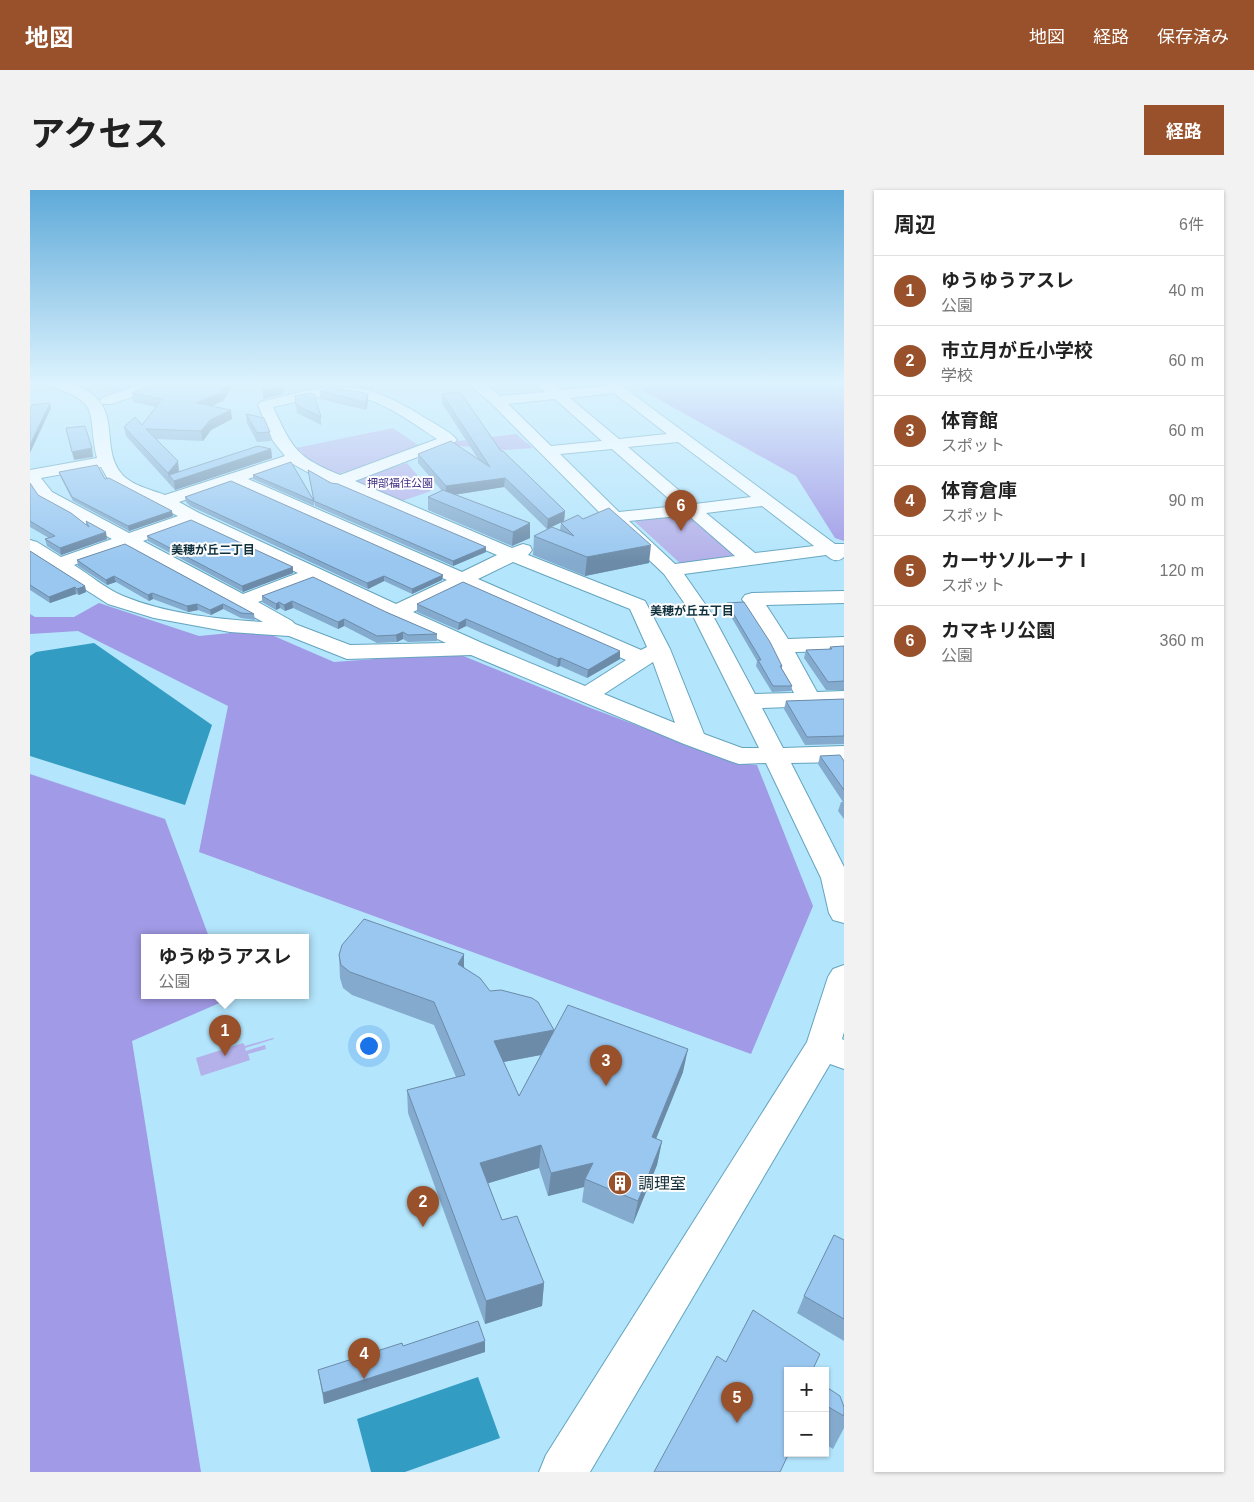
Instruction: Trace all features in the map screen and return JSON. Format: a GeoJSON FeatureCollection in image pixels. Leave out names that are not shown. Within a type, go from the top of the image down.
{"type":"FeatureCollection","features":[{"type":"Feature","properties":{"kind":"street"},"geometry":{"type":"LineString","coordinates":[[102,442],[104,460],[116,478],[165,501],[193,518],[394,613],[474,648],[693,739],[739,756],[843,756]]}},
{"type":"Feature","properties":{"kind":"street"},"geometry":{"type":"LineString","coordinates":[[282,442],[295,458],[338,482],[512,555],[638,605],[651,654],[693,739]]}},
{"type":"Feature","properties":{"kind":"street"},"geometry":{"type":"LineString","coordinates":[[338,482],[444,442]]}},
{"type":"Feature","properties":{"kind":"street"},"geometry":{"type":"LineString","coordinates":[[539,442],[616,519],[671,570],[702,614],[835,878],[844,913]]}},
{"type":"Feature","properties":{"kind":"street"},"geometry":{"type":"LineString","coordinates":[[612,442],[752,560]]}},
{"type":"Feature","properties":{"kind":"street"},"geometry":{"type":"LineString","coordinates":[[548,451],[635,442]]}},
{"type":"Feature","properties":{"kind":"street"},"geometry":{"type":"LineString","coordinates":[[686,442],[764,501],[837,550],[844,564]]}},
{"type":"Feature","properties":{"kind":"street"},"geometry":{"type":"LineString","coordinates":[[165,501],[295,458]]}},
{"type":"Feature","properties":{"kind":"street"},"geometry":{"type":"LineString","coordinates":[[104,460],[30,475],[46,496],[292,630],[347,652],[474,648]]}},
{"type":"Feature","properties":{"kind":"street"},"geometry":{"type":"LineString","coordinates":[[232,478],[460,579],[651,654]]}},
{"type":"Feature","properties":{"kind":"street"},"geometry":{"type":"LineString","coordinates":[[588,522],[764,501]]}},
{"type":"Feature","properties":{"kind":"street"},"geometry":{"type":"LineString","coordinates":[[60,564],[193,518]]}},
{"type":"Feature","properties":{"kind":"street"},"geometry":{"type":"LineString","coordinates":[[394,613],[460,579],[537,543]]}},
{"type":"Feature","properties":{"kind":"street"},"geometry":{"type":"LineString","coordinates":[[30,546],[114,600],[161,614],[230,626],[292,630]]}},
{"type":"Feature","properties":{"kind":"street"},"geometry":{"type":"LineString","coordinates":[[736,582],[752,560],[837,550]]}},
{"type":"Feature","properties":{"kind":"street"},"geometry":{"type":"LineString","coordinates":[[671,570],[736,582],[844,597]]}},
{"type":"Feature","properties":{"kind":"street"},"geometry":{"type":"LineString","coordinates":[[242,602],[313,574]]}},
{"type":"Feature","properties":{"kind":"street"},"geometry":{"type":"LineString","coordinates":[[736,582],[781,646],[809,699]]}},
{"type":"Feature","properties":{"kind":"street"},"geometry":{"type":"LineString","coordinates":[[781,646],[844,644]]}},
{"type":"Feature","properties":{"kind":"street"},"geometry":{"type":"LineString","coordinates":[[586,695],[651,654]]}},
{"type":"Feature","properties":{"kind":"street"},"geometry":{"type":"LineString","coordinates":[[746,701],[844,698]]}},
{"type":"Feature","properties":{"kind":"street"},"geometry":{"type":"LineString","coordinates":[[563,1472],[833,1050],[844,977]]}},
{"type":"Feature","properties":{"kind":"green space","name":"押部福住公園"},"geometry":{"type":"Polygon","coordinates":[[[326,442],[413,442],[421,447],[338,474],[316,468],[297,455],[303,453],[296,448],[326,442]]]}},
{"type":"Feature","properties":{"kind":"green space"},"geometry":{"type":"Polygon","coordinates":[[[450,442],[526,442],[533,448],[487,451],[476,447],[457,446],[450,442]]]}},
{"type":"Feature","properties":{"kind":"green space","name":"押部福住公園"},"geometry":{"type":"Polygon","coordinates":[[[407,463],[431,491],[399,502],[344,482],[407,463]]]}},
{"type":"Feature","properties":{"kind":"green space"},"geometry":{"type":"Polygon","coordinates":[[[692,512],[747,557],[682,565],[633,520],[692,512]]]}},
{"type":"Feature","properties":{"kind":"green space"},"geometry":{"type":"Polygon","coordinates":[[[273,1038],[245,1048],[246,1051],[265,1045],[266,1049],[248,1054],[250,1060],[201,1076],[196,1058],[243,1043],[245,1046],[273,1038]]]}},
{"type":"Feature","properties":{"kind":"shaded area"},"geometry":{"type":"Polygon","coordinates":[[[735,442],[844,442],[844,541],[835,538],[796,476],[735,442]]]}},
{"type":"Feature","properties":{"kind":"shaded area"},"geometry":{"type":"Polygon","coordinates":[[[99,603],[199,636],[260,630],[334,662],[456,653],[588,707],[737,763],[757,765],[813,906],[751,1054],[199,852],[228,706],[78,631],[30,634],[30,614],[35,617],[74,617],[99,603]]]}},
{"type":"Feature","properties":{"kind":"shaded area"},"geometry":{"type":"Polygon","coordinates":[[[30,774],[165,819],[208,934],[141,934],[141,999],[229,999],[132,1041],[201,1472],[30,1472],[30,774]]]}},
{"type":"Feature","properties":{"kind":"water"},"geometry":{"type":"Polygon","coordinates":[[[94,643],[212,725],[185,805],[30,756],[30,656],[36,652],[94,643]]]}},
{"type":"Feature","properties":{"kind":"water"},"geometry":{"type":"Polygon","coordinates":[[[478,1377],[500,1438],[405,1472],[371,1472],[357,1419],[478,1377]]]}},
{"type":"Feature","properties":{"kind":"building"},"geometry":{"type":"Polygon","coordinates":[[[69,442],[90,442],[92,448],[72,452],[69,442]]]}},
{"type":"Feature","properties":{"kind":"building"},"geometry":{"type":"Polygon","coordinates":[[[138,442],[159,442],[178,461],[168,473],[138,442]]]}},
{"type":"Feature","properties":{"kind":"building"},"geometry":{"type":"Polygon","coordinates":[[[452,442],[490,467],[473,442],[495,442],[501,451],[565,511],[548,519],[505,478],[446,486],[418,454],[452,442]]]}},
{"type":"Feature","properties":{"kind":"building"},"geometry":{"type":"Polygon","coordinates":[[[258,446],[271,449],[174,481],[169,475],[258,446]]]}},
{"type":"Feature","properties":{"kind":"building"},"geometry":{"type":"Polygon","coordinates":[[[291,462],[314,501],[253,475],[291,462]]]}},
{"type":"Feature","properties":{"kind":"building"},"geometry":{"type":"Polygon","coordinates":[[[97,465],[105,479],[109,478],[172,511],[128,526],[72,497],[59,472],[97,465]]]}},
{"type":"Feature","properties":{"kind":"building"},"geometry":{"type":"Polygon","coordinates":[[[308,470],[331,483],[338,484],[486,547],[453,561],[314,501],[308,470]]]}},
{"type":"Feature","properties":{"kind":"building"},"geometry":{"type":"Polygon","coordinates":[[[231,481],[443,575],[412,589],[384,576],[367,583],[185,497],[231,481]]]}},
{"type":"Feature","properties":{"kind":"building"},"geometry":{"type":"Polygon","coordinates":[[[30,483],[38,495],[71,513],[89,527],[86,521],[106,532],[60,548],[45,539],[55,536],[30,521],[30,483]]]}},
{"type":"Feature","properties":{"kind":"building"},"geometry":{"type":"Polygon","coordinates":[[[443,490],[530,523],[513,532],[428,497],[443,490]]]}},
{"type":"Feature","properties":{"kind":"building"},"geometry":{"type":"Polygon","coordinates":[[[609,508],[651,545],[587,557],[534,536],[552,527],[574,536],[561,523],[578,515],[583,519],[609,508]]]}},
{"type":"Feature","properties":{"kind":"building"},"geometry":{"type":"Polygon","coordinates":[[[191,520],[293,567],[242,586],[147,536],[191,520]]]}},
{"type":"Feature","properties":{"kind":"building"},"geometry":{"type":"Polygon","coordinates":[[[125,544],[254,614],[241,613],[223,604],[210,610],[197,604],[187,606],[152,593],[148,595],[114,576],[106,580],[77,560],[125,544]]]}},
{"type":"Feature","properties":{"kind":"building"},"geometry":{"type":"Polygon","coordinates":[[[30,551],[85,586],[77,589],[75,587],[49,597],[30,585],[30,551]]]}},
{"type":"Feature","properties":{"kind":"building"},"geometry":{"type":"Polygon","coordinates":[[[313,577],[437,634],[408,635],[403,632],[396,635],[377,636],[344,619],[338,622],[292,601],[284,605],[279,602],[276,604],[262,596],[313,577]]]}},
{"type":"Feature","properties":{"kind":"building"},"geometry":{"type":"Polygon","coordinates":[[[463,582],[620,651],[588,670],[466,619],[459,623],[417,604],[463,582]]]}},
{"type":"Feature","properties":{"kind":"building"},"geometry":{"type":"Polygon","coordinates":[[[744,602],[770,642],[782,666],[780,666],[792,686],[773,686],[758,660],[761,660],[727,603],[744,602]]]}},
{"type":"Feature","properties":{"kind":"building"},"geometry":{"type":"Polygon","coordinates":[[[844,646],[844,681],[828,682],[806,650],[832,649],[830,647],[844,646]]]}},
{"type":"Feature","properties":{"kind":"building"},"geometry":{"type":"Polygon","coordinates":[[[844,699],[844,736],[807,737],[786,701],[844,699]]]}},
{"type":"Feature","properties":{"kind":"building"},"geometry":{"type":"Polygon","coordinates":[[[840,755],[844,761],[844,790],[820,756],[840,755]]]}},
{"type":"Feature","properties":{"kind":"building"},"geometry":{"type":"Polygon","coordinates":[[[364,919],[464,954],[458,964],[480,978],[490,991],[501,990],[532,998],[538,1002],[554,1030],[494,1041],[519,1096],[568,1005],[688,1049],[652,1137],[662,1141],[638,1201],[585,1179],[593,1163],[551,1173],[541,1145],[480,1163],[502,1220],[517,1216],[544,1283],[486,1301],[407,1090],[465,1075],[434,1002],[350,972],[341,965],[339,955],[342,945],[364,919]]]}},
{"type":"Feature","properties":{"kind":"building"},"geometry":{"type":"Polygon","coordinates":[[[834,1235],[844,1240],[844,1319],[804,1296],[834,1235]]]}},
{"type":"Feature","properties":{"kind":"building"},"geometry":{"type":"Polygon","coordinates":[[[753,1310],[820,1354],[814,1367],[784,1367],[784,1457],[787,1457],[780,1472],[654,1472],[717,1356],[726,1362],[753,1310]]]}},
{"type":"Feature","properties":{"kind":"building"},"geometry":{"type":"Polygon","coordinates":[[[478,1321],[485,1341],[323,1393],[318,1370],[402,1343],[403,1346],[478,1321]]]}},
{"type":"Feature","properties":{"kind":"building"},"geometry":{"type":"Polygon","coordinates":[[[829,1389],[840,1396],[844,1407],[844,1416],[829,1407],[829,1389]]]}},
{"type":"Feature","properties":{"kind":"place","name":"カマキリ公園"},"geometry":{"type":"Point","coordinates":[681,531]}},
{"type":"Feature","properties":{"kind":"place","name":"ゆうゆうアスレ"},"geometry":{"type":"Point","coordinates":[225,1056]}},
{"type":"Feature","properties":{"kind":"place","name":"体育館"},"geometry":{"type":"Point","coordinates":[606,1086]}},
{"type":"Feature","properties":{"kind":"place","name":"調理室"},"geometry":{"type":"Point","coordinates":[620,1183]}},
{"type":"Feature","properties":{"kind":"place","name":"市立月が丘小学校"},"geometry":{"type":"Point","coordinates":[423,1227]}},
{"type":"Feature","properties":{"kind":"place","name":"体育倉庫"},"geometry":{"type":"Point","coordinates":[364,1379]}},
{"type":"Feature","properties":{"kind":"place","name":"カーサソルーナⅠ"},"geometry":{"type":"Point","coordinates":[737,1423]}},
{"type":"Feature","properties":{"kind":"district","name":"美穂が丘二丁目"},"geometry":{"type":"Point","coordinates":[213,550]}},
{"type":"Feature","properties":{"kind":"district","name":"美穂が丘五丁目"},"geometry":{"type":"Point","coordinates":[692,611]}}]}
